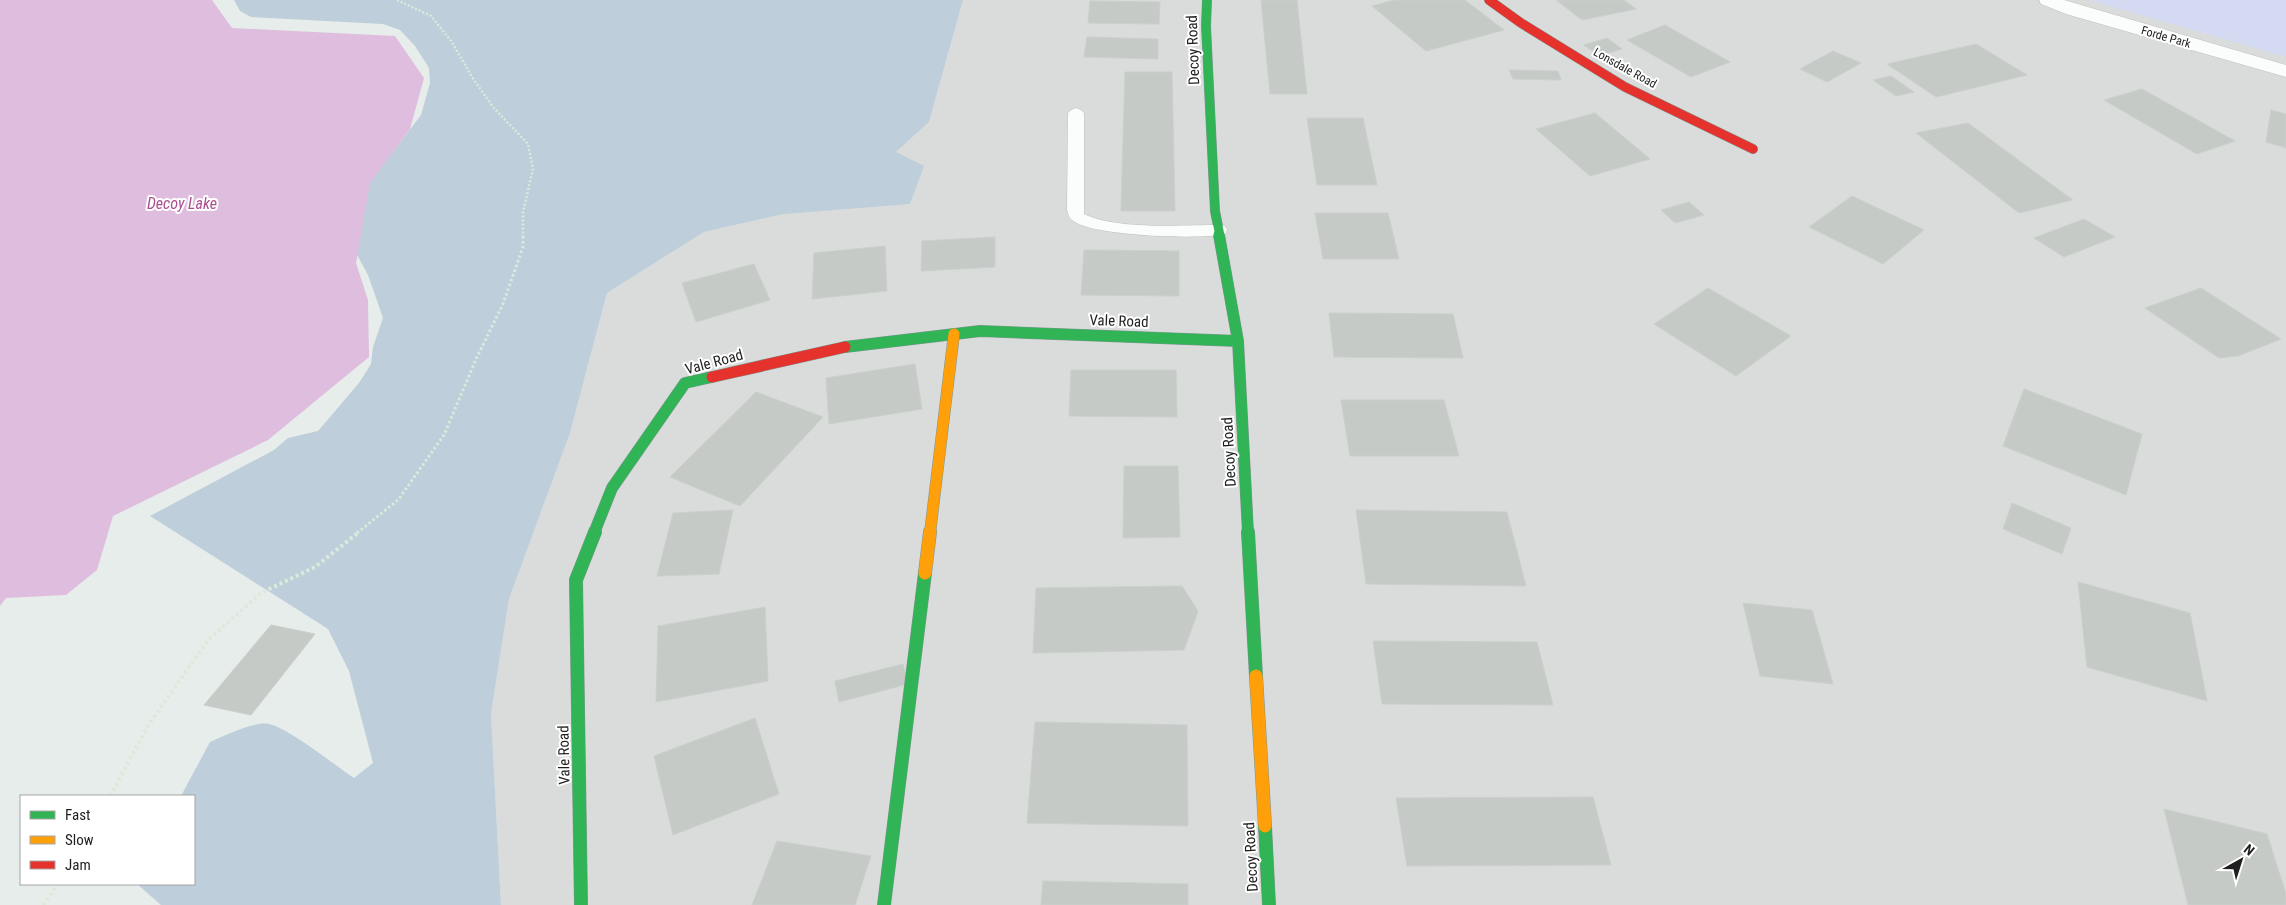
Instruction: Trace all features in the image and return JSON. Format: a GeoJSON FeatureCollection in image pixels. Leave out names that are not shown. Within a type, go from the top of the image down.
{"type":"FeatureCollection","features":[{"type":"Feature","properties":{"kind":"street","name":"Decoy Road"},"geometry":{"type":"LineString","coordinates":[[1207,0],[1206,26],[1215,211],[1238,341],[1269,905]]}},
{"type":"Feature","properties":{"kind":"street","name":"Lonsdale Road"},"geometry":{"type":"LineString","coordinates":[[1489,0],[1521,23],[1625,87],[1753,149]]}},
{"type":"Feature","properties":{"kind":"street","name":"Forde Park"},"geometry":{"type":"LineString","coordinates":[[2048,0],[2073,10],[2286,71]]}},
{"type":"Feature","properties":{"kind":"street","name":"Vale Road"},"geometry":{"type":"LineString","coordinates":[[581,905],[576,580],[612,488],[685,384],[833,348],[980,331],[1238,341]]}},
{"type":"Feature","properties":{"kind":"street"},"geometry":{"type":"LineString","coordinates":[[884,905],[954,334]]}},
{"type":"Feature","properties":{"kind":"lane"},"geometry":{"type":"LineString","coordinates":[[1076,113],[1075,210],[1078,217],[1087,221],[1119,228],[1219,230]]}},
{"type":"Feature","properties":{"kind":"path"},"geometry":{"type":"LineString","coordinates":[[111,795],[150,724],[208,640],[262,594],[314,567],[398,500],[444,435],[477,357],[503,304],[523,247],[523,212],[533,169],[528,144],[493,107],[472,78],[452,42],[431,16],[397,0]]}},
{"type":"Feature","properties":{"kind":"path"},"geometry":{"type":"LineString","coordinates":[[43,905],[57,885]]}},
{"type":"Feature","properties":{"kind":"shaded area"},"geometry":{"type":"Polygon","coordinates":[[[234,0],[963,0],[929,122],[896,152],[924,166],[910,204],[784,214],[704,232],[607,293],[570,433],[509,599],[491,714],[501,905],[161,905],[138,885],[195,885],[195,795],[182,795],[210,742],[247,727],[269,724],[299,739],[354,778],[373,763],[349,671],[328,629],[150,516],[274,450],[288,438],[318,431],[359,383],[371,364],[373,347],[383,318],[368,275],[355,251],[370,182],[421,115],[430,83],[429,68],[415,46],[400,30],[383,24],[251,17],[240,11],[234,0]]]}},
{"type":"Feature","properties":{"kind":"shaded area"},"geometry":{"type":"Polygon","coordinates":[[[963,0],[2286,0],[2286,905],[501,905],[491,714],[509,599],[570,433],[607,293],[704,232],[784,214],[896,152],[929,122],[963,0]]]}},
{"type":"Feature","properties":{"kind":"shaded area"},"geometry":{"type":"Polygon","coordinates":[[[2089,0],[2286,0],[2286,57],[2089,0]]]}},
{"type":"Feature","properties":{"kind":"water","name":"Decoy Lake"},"geometry":{"type":"Polygon","coordinates":[[[0,0],[212,0],[232,28],[395,36],[424,78],[410,129],[370,183],[356,263],[368,300],[369,357],[268,440],[113,516],[97,570],[66,595],[6,598],[0,606],[0,0]]]}},
{"type":"Feature","properties":{"kind":"building"},"geometry":{"type":"Polygon","coordinates":[[[1261,0],[1297,0],[1307,94],[1270,94],[1261,0]]]}},
{"type":"Feature","properties":{"kind":"building"},"geometry":{"type":"Polygon","coordinates":[[[1394,0],[1465,0],[1504,30],[1426,51],[1372,6],[1394,0]]]}},
{"type":"Feature","properties":{"kind":"building"},"geometry":{"type":"Polygon","coordinates":[[[1556,0],[1624,0],[1636,9],[1582,20],[1556,0]]]}},
{"type":"Feature","properties":{"kind":"building"},"geometry":{"type":"Polygon","coordinates":[[[1090,1],[1160,2],[1159,24],[1088,23],[1090,1]]]}},
{"type":"Feature","properties":{"kind":"building"},"geometry":{"type":"Polygon","coordinates":[[[1665,25],[1730,62],[1691,77],[1627,40],[1665,25]]]}},
{"type":"Feature","properties":{"kind":"building"},"geometry":{"type":"Polygon","coordinates":[[[1087,37],[1158,39],[1158,59],[1084,57],[1087,37]]]}},
{"type":"Feature","properties":{"kind":"building"},"geometry":{"type":"Polygon","coordinates":[[[1607,38],[1622,49],[1599,56],[1584,45],[1607,38]]]}},
{"type":"Feature","properties":{"kind":"building"},"geometry":{"type":"Polygon","coordinates":[[[1976,44],[2027,75],[1936,97],[1887,64],[1976,44]]]}},
{"type":"Feature","properties":{"kind":"building"},"geometry":{"type":"Polygon","coordinates":[[[1833,51],[1861,63],[1827,82],[1800,69],[1833,51]]]}},
{"type":"Feature","properties":{"kind":"building"},"geometry":{"type":"Polygon","coordinates":[[[1509,70],[1558,71],[1561,80],[1513,79],[1509,70]]]}},
{"type":"Feature","properties":{"kind":"building"},"geometry":{"type":"Polygon","coordinates":[[[1125,72],[1172,72],[1175,211],[1121,211],[1125,72]]]}},
{"type":"Feature","properties":{"kind":"building"},"geometry":{"type":"Polygon","coordinates":[[[1891,76],[1914,92],[1896,96],[1873,80],[1891,76]]]}},
{"type":"Feature","properties":{"kind":"building"},"geometry":{"type":"Polygon","coordinates":[[[2142,89],[2235,141],[2197,154],[2104,100],[2142,89]]]}},
{"type":"Feature","properties":{"kind":"building"},"geometry":{"type":"Polygon","coordinates":[[[2271,110],[2286,114],[2286,148],[2266,142],[2271,110]]]}},
{"type":"Feature","properties":{"kind":"building"},"geometry":{"type":"Polygon","coordinates":[[[1595,113],[1650,159],[1590,176],[1536,129],[1595,113]]]}},
{"type":"Feature","properties":{"kind":"building"},"geometry":{"type":"Polygon","coordinates":[[[1307,118],[1363,118],[1377,185],[1317,185],[1307,118]]]}},
{"type":"Feature","properties":{"kind":"building"},"geometry":{"type":"Polygon","coordinates":[[[1968,123],[2073,200],[2019,213],[1916,133],[1968,123]]]}},
{"type":"Feature","properties":{"kind":"building"},"geometry":{"type":"Polygon","coordinates":[[[1852,196],[1924,230],[1883,264],[1809,227],[1852,196]]]}},
{"type":"Feature","properties":{"kind":"building"},"geometry":{"type":"Polygon","coordinates":[[[1689,202],[1704,215],[1675,223],[1661,210],[1689,202]]]}},
{"type":"Feature","properties":{"kind":"building"},"geometry":{"type":"Polygon","coordinates":[[[1315,213],[1388,213],[1399,259],[1323,259],[1315,213]]]}},
{"type":"Feature","properties":{"kind":"building"},"geometry":{"type":"Polygon","coordinates":[[[2084,219],[2115,237],[2064,257],[2034,238],[2084,219]]]}},
{"type":"Feature","properties":{"kind":"building"},"geometry":{"type":"Polygon","coordinates":[[[995,237],[995,267],[921,271],[922,241],[995,237]]]}},
{"type":"Feature","properties":{"kind":"building"},"geometry":{"type":"Polygon","coordinates":[[[885,246],[887,291],[812,299],[814,253],[885,246]]]}},
{"type":"Feature","properties":{"kind":"building"},"geometry":{"type":"Polygon","coordinates":[[[1084,250],[1179,251],[1179,296],[1081,295],[1084,250]]]}},
{"type":"Feature","properties":{"kind":"building"},"geometry":{"type":"Polygon","coordinates":[[[754,264],[770,300],[696,322],[682,283],[754,264]]]}},
{"type":"Feature","properties":{"kind":"building"},"geometry":{"type":"Polygon","coordinates":[[[1708,288],[1791,336],[1736,376],[1654,324],[1708,288]]]}},
{"type":"Feature","properties":{"kind":"building"},"geometry":{"type":"Polygon","coordinates":[[[2201,288],[2281,339],[2238,356],[2219,358],[2145,308],[2201,288]]]}},
{"type":"Feature","properties":{"kind":"building"},"geometry":{"type":"Polygon","coordinates":[[[1329,313],[1453,314],[1463,358],[1334,357],[1329,313]]]}},
{"type":"Feature","properties":{"kind":"building"},"geometry":{"type":"Polygon","coordinates":[[[915,364],[922,409],[829,424],[826,378],[915,364]]]}},
{"type":"Feature","properties":{"kind":"building"},"geometry":{"type":"Polygon","coordinates":[[[1071,370],[1176,370],[1177,417],[1069,416],[1071,370]]]}},
{"type":"Feature","properties":{"kind":"building"},"geometry":{"type":"Polygon","coordinates":[[[2024,389],[2142,434],[2126,495],[2003,446],[2024,389]]]}},
{"type":"Feature","properties":{"kind":"building"},"geometry":{"type":"Polygon","coordinates":[[[756,392],[823,417],[740,506],[670,477],[756,392]]]}},
{"type":"Feature","properties":{"kind":"building"},"geometry":{"type":"Polygon","coordinates":[[[1341,400],[1444,400],[1459,456],[1350,456],[1341,400]]]}},
{"type":"Feature","properties":{"kind":"building"},"geometry":{"type":"Polygon","coordinates":[[[1124,466],[1178,466],[1180,537],[1123,538],[1124,466]]]}},
{"type":"Feature","properties":{"kind":"building"},"geometry":{"type":"Polygon","coordinates":[[[2012,503],[2071,528],[2062,554],[2003,529],[2012,503]]]}},
{"type":"Feature","properties":{"kind":"building"},"geometry":{"type":"Polygon","coordinates":[[[733,510],[719,574],[657,576],[673,513],[733,510]]]}},
{"type":"Feature","properties":{"kind":"building"},"geometry":{"type":"Polygon","coordinates":[[[1356,510],[1507,512],[1526,586],[1366,584],[1356,510]]]}},
{"type":"Feature","properties":{"kind":"building"},"geometry":{"type":"Polygon","coordinates":[[[2078,582],[2190,613],[2207,701],[2087,667],[2078,582]]]}},
{"type":"Feature","properties":{"kind":"building"},"geometry":{"type":"Polygon","coordinates":[[[1182,586],[1198,611],[1184,650],[1033,653],[1036,588],[1182,586]]]}},
{"type":"Feature","properties":{"kind":"building"},"geometry":{"type":"Polygon","coordinates":[[[1743,603],[1812,610],[1833,684],[1760,676],[1743,603]]]}},
{"type":"Feature","properties":{"kind":"building"},"geometry":{"type":"Polygon","coordinates":[[[765,607],[768,681],[656,702],[658,626],[765,607]]]}},
{"type":"Feature","properties":{"kind":"building"},"geometry":{"type":"Polygon","coordinates":[[[271,625],[315,634],[251,715],[204,705],[271,625]]]}},
{"type":"Feature","properties":{"kind":"building"},"geometry":{"type":"Polygon","coordinates":[[[1373,641],[1537,642],[1553,705],[1382,704],[1373,641]]]}},
{"type":"Feature","properties":{"kind":"building"},"geometry":{"type":"Polygon","coordinates":[[[903,664],[908,684],[839,702],[835,681],[903,664]]]}},
{"type":"Feature","properties":{"kind":"building"},"geometry":{"type":"Polygon","coordinates":[[[755,718],[779,794],[673,835],[654,756],[755,718]]]}},
{"type":"Feature","properties":{"kind":"building"},"geometry":{"type":"Polygon","coordinates":[[[1035,722],[1187,725],[1188,826],[1027,823],[1035,722]]]}},
{"type":"Feature","properties":{"kind":"building"},"geometry":{"type":"Polygon","coordinates":[[[1593,797],[1611,865],[1407,866],[1396,798],[1593,797]]]}},
{"type":"Feature","properties":{"kind":"building"},"geometry":{"type":"Polygon","coordinates":[[[2164,809],[2267,834],[2286,894],[2286,905],[2188,905],[2164,809]]]}},
{"type":"Feature","properties":{"kind":"building"},"geometry":{"type":"Polygon","coordinates":[[[777,841],[871,856],[855,905],[752,905],[777,841]]]}},
{"type":"Feature","properties":{"kind":"building"},"geometry":{"type":"Polygon","coordinates":[[[1043,881],[1188,884],[1188,905],[1041,905],[1043,881]]]}},
{"type":"Feature","properties":{"kind":"traffic: fast"},"geometry":{"type":"LineString","coordinates":[[1207,0],[1206,26],[1215,211],[1238,341],[1256,676]]}},
{"type":"Feature","properties":{"kind":"traffic: fast"},"geometry":{"type":"LineString","coordinates":[[845,347],[980,331],[1238,341]]}},
{"type":"Feature","properties":{"kind":"traffic: fast"},"geometry":{"type":"LineString","coordinates":[[581,905],[576,580],[612,488],[685,383],[712,377]]}},
{"type":"Feature","properties":{"kind":"traffic: fast"},"geometry":{"type":"LineString","coordinates":[[884,905],[925,573]]}},
{"type":"Feature","properties":{"kind":"traffic: fast"},"geometry":{"type":"LineString","coordinates":[[1265,826],[1269,905]]}},
{"type":"Feature","properties":{"kind":"traffic: slow"},"geometry":{"type":"LineString","coordinates":[[925,573],[954,334]]}},
{"type":"Feature","properties":{"kind":"traffic: slow"},"geometry":{"type":"LineString","coordinates":[[1256,676],[1265,826]]}},
{"type":"Feature","properties":{"kind":"traffic: jam"},"geometry":{"type":"LineString","coordinates":[[1489,0],[1521,23],[1625,87],[1753,149]]}},
{"type":"Feature","properties":{"kind":"traffic: jam"},"geometry":{"type":"LineString","coordinates":[[712,377],[845,347]]}}]}
